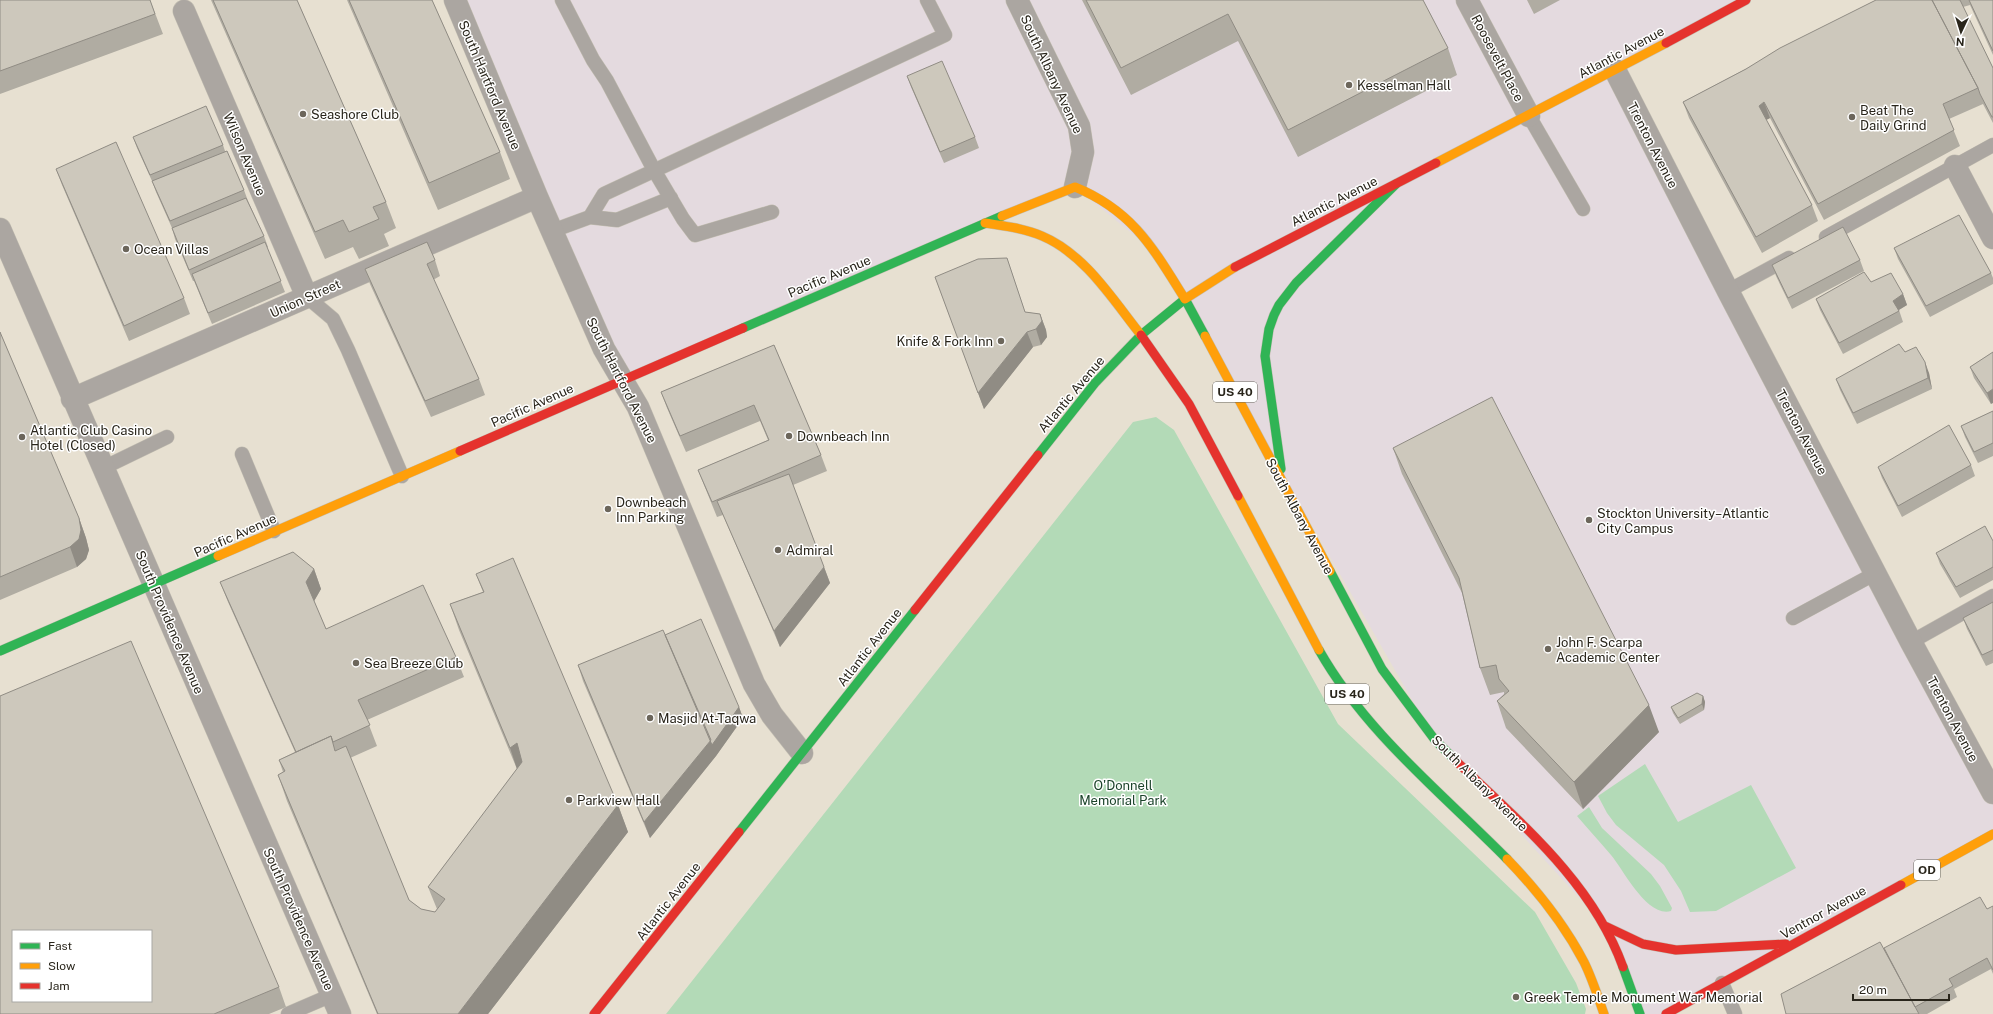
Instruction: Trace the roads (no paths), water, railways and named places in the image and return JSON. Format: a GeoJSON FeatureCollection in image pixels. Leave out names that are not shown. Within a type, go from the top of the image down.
{"type":"FeatureCollection","features":[{"type":"Feature","properties":{"kind":"main road","name":"Atlantic Avenue"},"geometry":{"type":"LineString","coordinates":[[594,1014],[1095,383],[1141,335],[1185,298],[1245,260],[1529,116],[1746,0]]}},
{"type":"Feature","properties":{"kind":"main road"},"geometry":{"type":"LineString","coordinates":[[1284,486],[1265,356],[1269,328],[1279,305],[1296,283],[1396,184]]}},
{"type":"Feature","properties":{"kind":"main road","name":"Pacific Avenue"},"geometry":{"type":"LineString","coordinates":[[0,651],[985,222],[1075,186]]}},
{"type":"Feature","properties":{"kind":"main road","name":"South Albany Avenue"},"geometry":{"type":"LineString","coordinates":[[1075,186],[1094,193],[1126,216],[1156,253],[1185,298],[1362,635],[1402,697],[1434,740],[1567,870],[1605,926],[1618,953],[1640,1014]]}},
{"type":"Feature","properties":{"kind":"main road"},"geometry":{"type":"LineString","coordinates":[[985,222],[1050,239],[1064,248],[1076,257],[1141,335]]}},
{"type":"Feature","properties":{"kind":"main road","name":"US 40"},"geometry":{"type":"LineString","coordinates":[[1141,335],[1185,398],[1340,684],[1377,734],[1501,852],[1527,878],[1548,904],[1567,932],[1584,962],[1600,998],[1604,1014]]}},
{"type":"Feature","properties":{"kind":"main road","name":"Ventnor Avenue"},"geometry":{"type":"LineString","coordinates":[[1666,1014],[1993,834]]}},
{"type":"Feature","properties":{"kind":"main road"},"geometry":{"type":"LineString","coordinates":[[1605,926],[1643,944],[1676,950],[1792,944]]}},
{"type":"Feature","properties":{"kind":"street","name":"South Hartford Avenue"},"geometry":{"type":"LineString","coordinates":[[455,0],[537,196],[604,349],[638,407],[754,684],[772,715],[802,753]]}},
{"type":"Feature","properties":{"kind":"street","name":"South Albany Avenue"},"geometry":{"type":"LineString","coordinates":[[1017,0],[1079,126],[1084,152],[1075,186]]}},
{"type":"Feature","properties":{"kind":"street","name":"Roosevelt Place"},"geometry":{"type":"LineString","coordinates":[[1468,0],[1529,116]]}},
{"type":"Feature","properties":{"kind":"street","name":"Wilson Avenue"},"geometry":{"type":"LineString","coordinates":[[184,11],[307,297]]}},
{"type":"Feature","properties":{"kind":"street","name":"Trenton Avenue"},"geometry":{"type":"LineString","coordinates":[[1615,70],[1728,291],[1911,642],[1993,793]]}},
{"type":"Feature","properties":{"kind":"street"},"geometry":{"type":"LineString","coordinates":[[1955,166],[1993,238]]}},
{"type":"Feature","properties":{"kind":"street","name":"Union Street"},"geometry":{"type":"LineString","coordinates":[[72,400],[537,196]]}},
{"type":"Feature","properties":{"kind":"street","name":"South Providence Avenue"},"geometry":{"type":"LineString","coordinates":[[0,229],[72,400],[336,1004]]}},
{"type":"Feature","properties":{"kind":"lane"},"geometry":{"type":"LineString","coordinates":[[562,0],[594,60],[607,80],[654,170],[695,235],[772,212]]}},
{"type":"Feature","properties":{"kind":"lane"},"geometry":{"type":"LineString","coordinates":[[590,217],[604,194],[945,35],[927,0]]}},
{"type":"Feature","properties":{"kind":"lane"},"geometry":{"type":"LineString","coordinates":[[1529,116],[1583,209]]}},
{"type":"Feature","properties":{"kind":"lane"},"geometry":{"type":"LineString","coordinates":[[1817,242],[1993,145]]}},
{"type":"Feature","properties":{"kind":"lane"},"geometry":{"type":"LineString","coordinates":[[552,231],[590,217],[617,220],[671,198]]}},
{"type":"Feature","properties":{"kind":"lane"},"geometry":{"type":"LineString","coordinates":[[1728,291],[1803,249]]}},
{"type":"Feature","properties":{"kind":"lane"},"geometry":{"type":"LineString","coordinates":[[307,297],[333,319],[348,350],[402,476]]}},
{"type":"Feature","properties":{"kind":"lane"},"geometry":{"type":"LineString","coordinates":[[103,468],[167,437]]}},
{"type":"Feature","properties":{"kind":"lane"},"geometry":{"type":"LineString","coordinates":[[242,454],[274,531]]}},
{"type":"Feature","properties":{"kind":"lane"},"geometry":{"type":"LineString","coordinates":[[1793,618],[1876,573]]}},
{"type":"Feature","properties":{"kind":"lane"},"geometry":{"type":"LineString","coordinates":[[1911,642],[1993,596]]}},
{"type":"Feature","properties":{"kind":"lane"},"geometry":{"type":"LineString","coordinates":[[1722,982],[1735,1014]]}},
{"type":"Feature","properties":{"kind":"lane"},"geometry":{"type":"LineString","coordinates":[[288,1014],[336,1004]]}},
{"type":"Feature","properties":{"kind":"place","name":"Kesselman Hall"},"geometry":{"type":"Point","coordinates":[1349,85]}},
{"type":"Feature","properties":{"kind":"place","name":"Seashore Club"},"geometry":{"type":"Point","coordinates":[303,114]}},
{"type":"Feature","properties":{"kind":"place","name":"Beat The Daily Grind"},"geometry":{"type":"Point","coordinates":[1852,117]}},
{"type":"Feature","properties":{"kind":"place","name":"Ocean Villas"},"geometry":{"type":"Point","coordinates":[126,249]}},
{"type":"Feature","properties":{"kind":"place","name":"Knife & Fork Inn"},"geometry":{"type":"Point","coordinates":[1001,341]}},
{"type":"Feature","properties":{"kind":"place","name":"Downbeach Inn"},"geometry":{"type":"Point","coordinates":[789,436]}},
{"type":"Feature","properties":{"kind":"place","name":"Atlantic Club Casino Hotel (Closed)"},"geometry":{"type":"Point","coordinates":[22,437]}},
{"type":"Feature","properties":{"kind":"place","name":"Downbeach Inn Parking"},"geometry":{"type":"Point","coordinates":[608,509]}},
{"type":"Feature","properties":{"kind":"place","name":"Stockton University–Atlantic City Campus"},"geometry":{"type":"Point","coordinates":[1589,520]}},
{"type":"Feature","properties":{"kind":"place","name":"Admiral"},"geometry":{"type":"Point","coordinates":[778,550]}},
{"type":"Feature","properties":{"kind":"place","name":"John F. Scarpa Academic Center"},"geometry":{"type":"Point","coordinates":[1548,649]}},
{"type":"Feature","properties":{"kind":"place","name":"Sea Breeze Club"},"geometry":{"type":"Point","coordinates":[356,663]}},
{"type":"Feature","properties":{"kind":"place","name":"Masjid At-Taqwa"},"geometry":{"type":"Point","coordinates":[650,718]}},
{"type":"Feature","properties":{"kind":"place","name":"Parkview Hall"},"geometry":{"type":"Point","coordinates":[569,800]}},
{"type":"Feature","properties":{"kind":"place","name":"Greek Temple Monument War Memorial"},"geometry":{"type":"Point","coordinates":[1516,997]}},
{"type":"Feature","properties":{"kind":"park label","name":"O'Donnell Memorial Park"},"geometry":{"type":"Point","coordinates":[1123,792]}}]}
